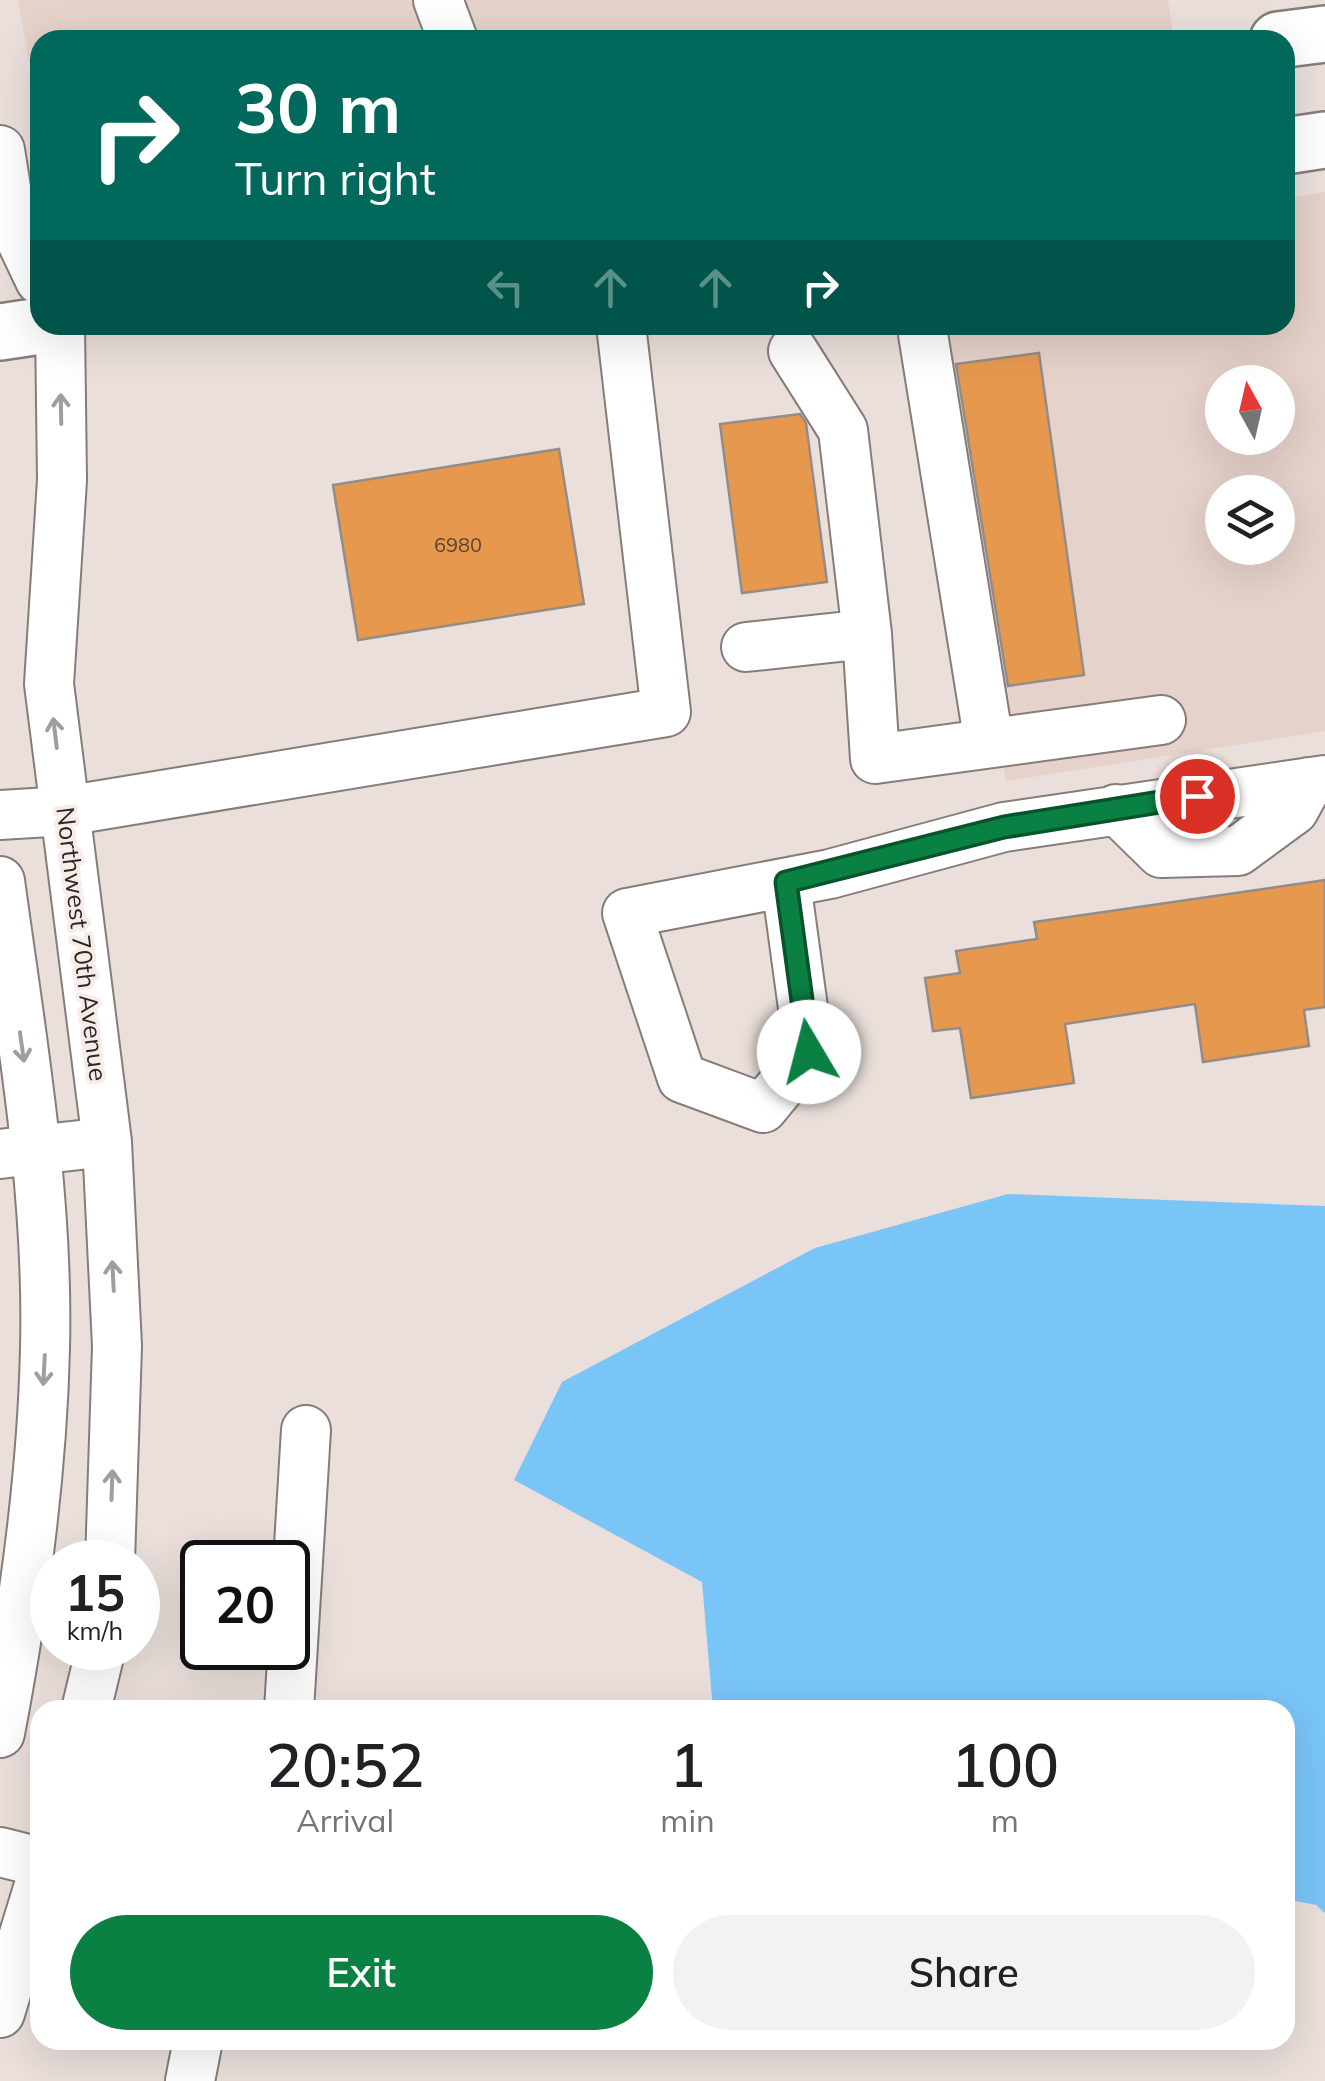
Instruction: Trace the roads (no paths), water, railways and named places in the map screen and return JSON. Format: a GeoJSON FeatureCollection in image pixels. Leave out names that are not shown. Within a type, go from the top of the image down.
{"type":"FeatureCollection","features":[{"type":"Feature","properties":{"kind":"highway"},"geometry":{"type":"LineString","coordinates":[[1295,38],[1325,34]]}},
{"type":"Feature","properties":{"kind":"highway"},"geometry":{"type":"LineString","coordinates":[[1295,144],[1325,140]]}},
{"type":"Feature","properties":{"kind":"highway"},"geometry":{"type":"LineString","coordinates":[[0,332],[30,328]]}},
{"type":"Feature","properties":{"kind":"street"},"geometry":{"type":"LineString","coordinates":[[438,0],[450,30]]}},
{"type":"Feature","properties":{"kind":"street"},"geometry":{"type":"LineString","coordinates":[[0,150],[13,230],[30,261]]}},
{"type":"Feature","properties":{"kind":"street","name":"Northwest 70th Avenue"},"geometry":{"type":"LineString","coordinates":[[60,335],[62,480],[49,684],[107,1142],[117,1346],[111,1540]]}},
{"type":"Feature","properties":{"kind":"street"},"geometry":{"type":"LineString","coordinates":[[0,814],[65,811],[666,712],[623,335]]}},
{"type":"Feature","properties":{"kind":"street"},"geometry":{"type":"LineString","coordinates":[[923,335],[989,743]]}},
{"type":"Feature","properties":{"kind":"street"},"geometry":{"type":"LineString","coordinates":[[792,351],[843,430],[867,634],[875,758],[1161,720]]}},
{"type":"Feature","properties":{"kind":"street"},"geometry":{"type":"LineString","coordinates":[[746,647],[867,634]]}},
{"type":"Feature","properties":{"kind":"street"},"geometry":{"type":"LineString","coordinates":[[786,882],[809,1052],[762,1108],[682,1078],[627,914],[786,882],[1004,827],[1116,809],[1162,853],[1238,851],[1294,810],[1317,781]]}},
{"type":"Feature","properties":{"kind":"street"},"geometry":{"type":"LineString","coordinates":[[0,880],[18,1152],[45,1346],[38,1474],[15,1654],[0,1733]]}},
{"type":"Feature","properties":{"kind":"street"},"geometry":{"type":"LineString","coordinates":[[18,1152],[107,1142]]}},
{"type":"Feature","properties":{"kind":"street"},"geometry":{"type":"LineString","coordinates":[[290,1700],[306,1430]]}},
{"type":"Feature","properties":{"kind":"street"},"geometry":{"type":"LineString","coordinates":[[88,1700],[96,1670]]}},
{"type":"Feature","properties":{"kind":"street"},"geometry":{"type":"LineString","coordinates":[[0,1852],[30,1860]]}},
{"type":"Feature","properties":{"kind":"street"},"geometry":{"type":"LineString","coordinates":[[0,2013],[30,1915]]}},
{"type":"Feature","properties":{"kind":"street"},"geometry":{"type":"LineString","coordinates":[[191,2081],[196,2050]]}},
{"type":"Feature","properties":{"kind":"water"},"geometry":{"type":"Polygon","coordinates":[[[1008,1194],[1325,1206],[1325,1913],[1316,1905],[1295,1901],[1295,1700],[712,1700],[702,1582],[514,1480],[562,1382],[815,1248],[1008,1194]]]}}]}
